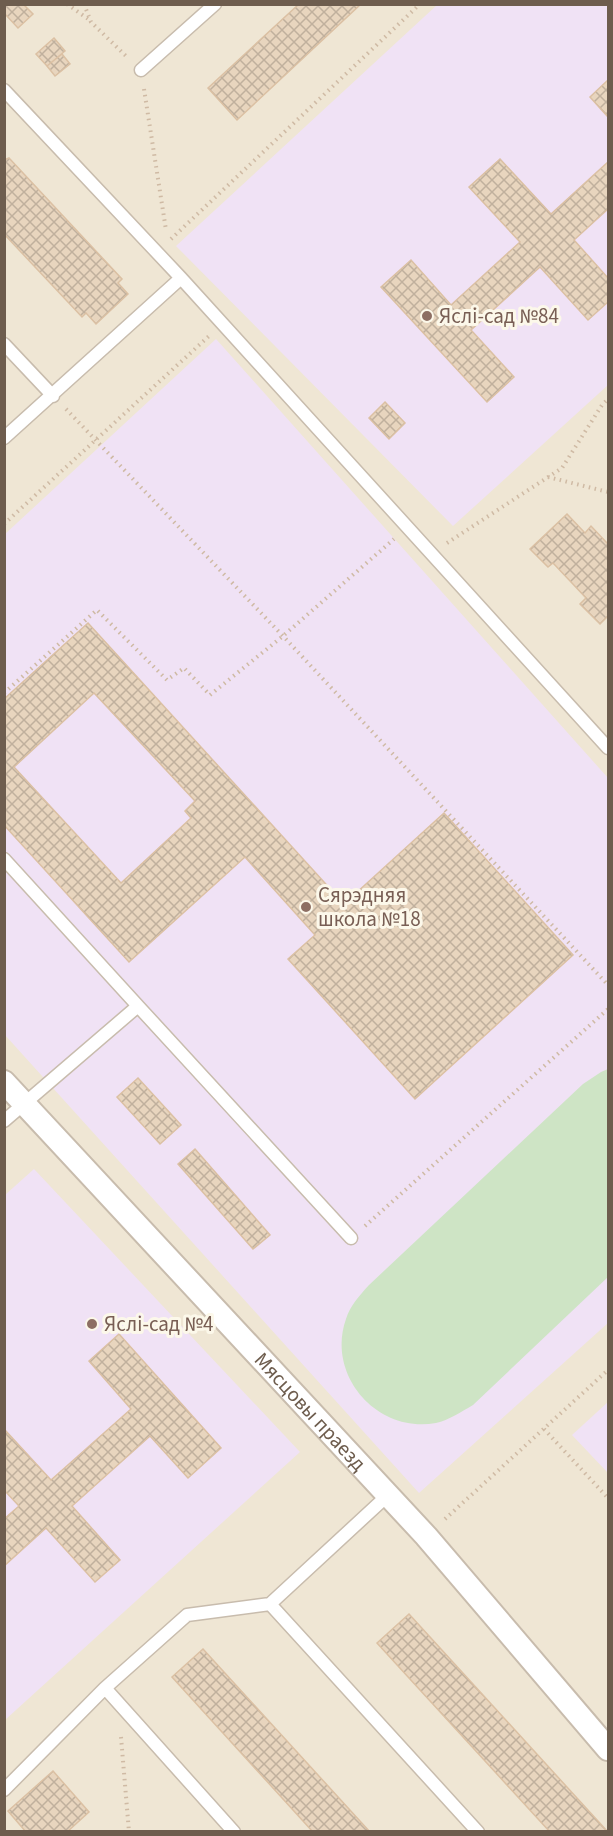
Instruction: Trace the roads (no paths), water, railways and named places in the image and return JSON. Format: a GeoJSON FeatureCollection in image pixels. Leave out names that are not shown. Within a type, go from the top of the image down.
{"type":"FeatureCollection","features":[{"type":"Feature","properties":{"kind":"street","name":"Мясцовы праезд"},"geometry":{"type":"LineString","coordinates":[[4,1082],[426,1536],[609,1749]]}},
{"type":"Feature","properties":{"kind":"lane"},"geometry":{"type":"LineString","coordinates":[[141,70],[215,4]]}},
{"type":"Feature","properties":{"kind":"lane"},"geometry":{"type":"LineString","coordinates":[[4,90],[181,278],[609,748]]}},
{"type":"Feature","properties":{"kind":"lane"},"geometry":{"type":"LineString","coordinates":[[4,438],[181,278]]}},
{"type":"Feature","properties":{"kind":"lane"},"geometry":{"type":"LineString","coordinates":[[4,344],[53,396]]}},
{"type":"Feature","properties":{"kind":"lane"},"geometry":{"type":"LineString","coordinates":[[4,859],[351,1238]]}},
{"type":"Feature","properties":{"kind":"lane"},"geometry":{"type":"LineString","coordinates":[[4,1120],[25,1105],[138,1006]]}},
{"type":"Feature","properties":{"kind":"lane"},"geometry":{"type":"LineString","coordinates":[[4,1790],[105,1688],[187,1615],[270,1604],[388,1495]]}},
{"type":"Feature","properties":{"kind":"lane"},"geometry":{"type":"LineString","coordinates":[[270,1604],[478,1832]]}},
{"type":"Feature","properties":{"kind":"lane"},"geometry":{"type":"LineString","coordinates":[[105,1688],[234,1832]]}},
{"type":"Feature","properties":{"kind":"place","name":"Яслі-сад №84"},"geometry":{"type":"Point","coordinates":[427,316]}},
{"type":"Feature","properties":{"kind":"place","name":"Сярэдняя школа №18"},"geometry":{"type":"Point","coordinates":[306,907]}},
{"type":"Feature","properties":{"kind":"place","name":"Яслі-сад №4"},"geometry":{"type":"Point","coordinates":[92,1324]}}]}
